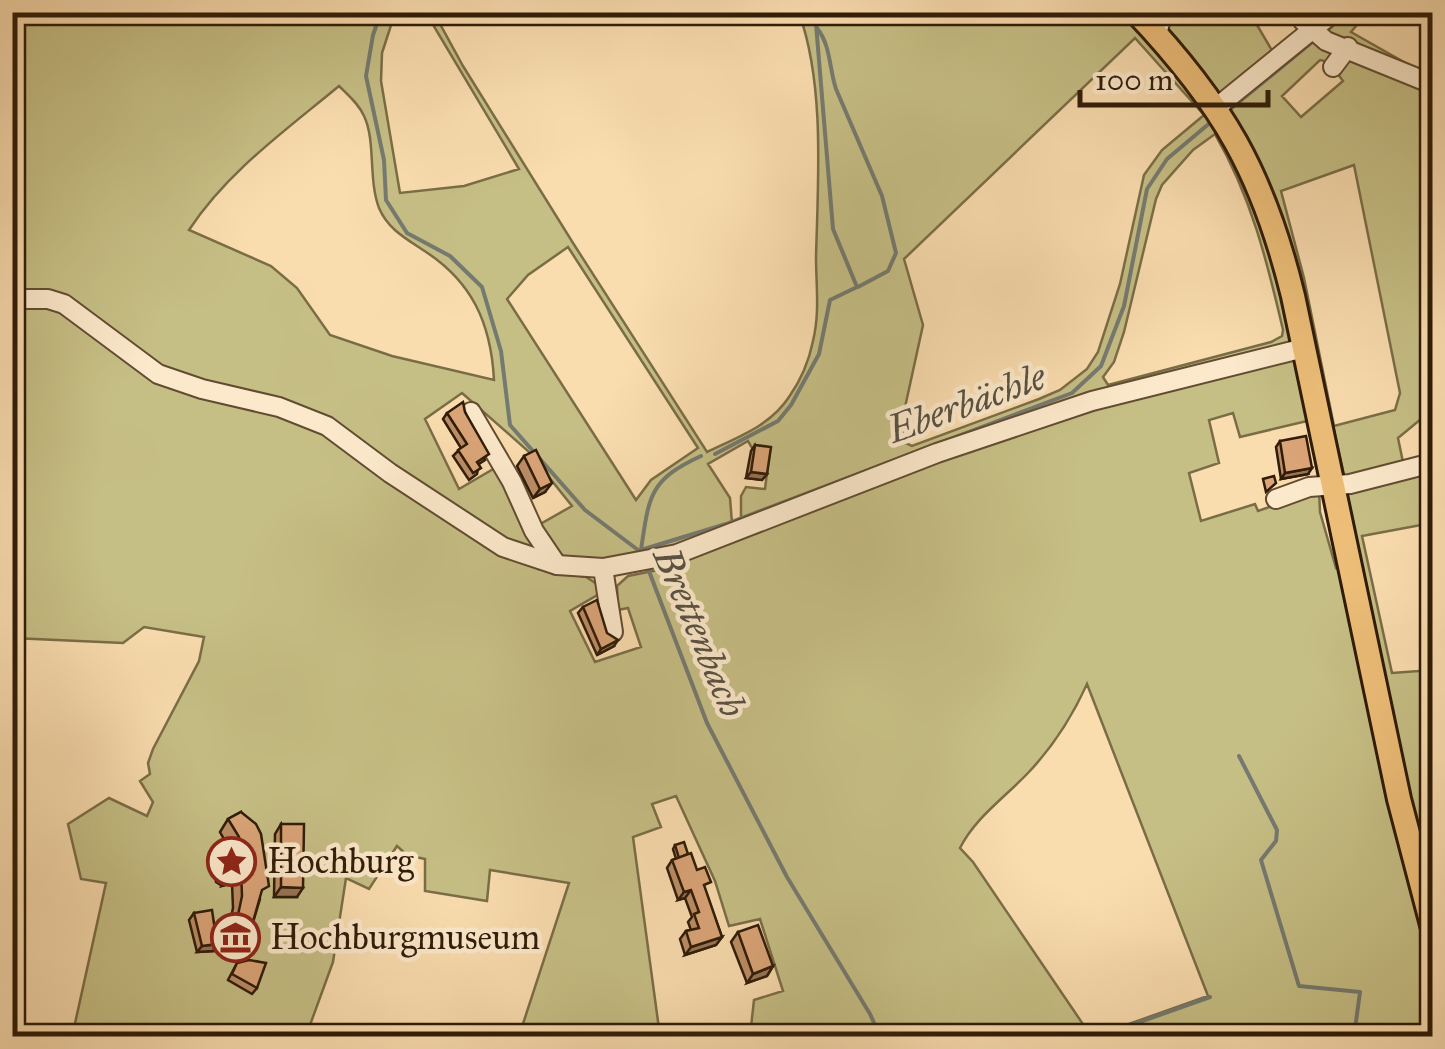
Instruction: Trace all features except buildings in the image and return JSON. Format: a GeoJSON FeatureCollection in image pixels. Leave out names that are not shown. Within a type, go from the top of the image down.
{"type":"FeatureCollection","features":[{"type":"Feature","properties":{"kind":"main road"},"geometry":{"type":"LineString","coordinates":[[1136,12],[1160,23],[1220,112],[1253,171],[1272,217],[1304,348],[1398,799],[1432,925]]}},
{"type":"Feature","properties":{"kind":"street"},"geometry":{"type":"LineString","coordinates":[[1301,12],[1303,21],[1317,35],[1432,84]]}},
{"type":"Feature","properties":{"kind":"street"},"geometry":{"type":"LineString","coordinates":[[1220,112],[1317,35],[1334,12]]}},
{"type":"Feature","properties":{"kind":"street"},"geometry":{"type":"LineString","coordinates":[[1333,67],[1348,47]]}},
{"type":"Feature","properties":{"kind":"street"},"geometry":{"type":"LineString","coordinates":[[12,299],[48,299],[64,304],[158,374],[279,407],[326,426],[390,474],[503,547],[557,565],[604,568],[656,560],[1023,423],[1304,348]]}},
{"type":"Feature","properties":{"kind":"street"},"geometry":{"type":"LineString","coordinates":[[471,412],[512,482],[534,532],[557,565]]}},
{"type":"Feature","properties":{"kind":"street"},"geometry":{"type":"LineString","coordinates":[[1276,499],[1332,483],[1350,484],[1432,464]]}},
{"type":"Feature","properties":{"kind":"street"},"geometry":{"type":"LineString","coordinates":[[604,568],[613,632]]}},
{"type":"Feature","properties":{"kind":"shaded area"},"geometry":{"type":"Polygon","coordinates":[[[12,13],[395,13],[382,53],[381,81],[400,193],[464,186],[519,169],[426,13],[434,13],[573,243],[707,452],[773,416],[801,377],[813,341],[817,309],[818,133],[813,71],[799,13],[1250,13],[1274,54],[1324,26],[1316,13],[1367,13],[1351,32],[1418,70],[1432,57],[1432,410],[1398,438],[1404,467],[1347,479],[1333,426],[1311,432],[1307,421],[1240,437],[1233,413],[1209,420],[1219,463],[1189,473],[1201,521],[1255,504],[1258,511],[1319,490],[1320,512],[1336,568],[1355,565],[1343,502],[1346,490],[1432,466],[1432,523],[1362,536],[1392,673],[1432,670],[1432,877],[1423,919],[1432,949],[1432,1036],[1095,1036],[1208,996],[1087,684],[1045,754],[982,818],[960,848],[1091,1036],[750,1036],[754,1000],[783,991],[760,919],[729,926],[715,881],[676,796],[652,804],[661,827],[633,837],[660,1036],[519,1036],[569,883],[490,870],[487,901],[425,891],[425,859],[407,855],[397,846],[369,889],[346,878],[333,962],[306,1036],[52,1036],[56,1026],[74,1028],[106,883],[81,879],[68,824],[109,798],[147,816],[153,802],[140,781],[150,774],[148,763],[153,749],[199,661],[204,637],[144,627],[123,643],[13,638],[12,13]],[[1135,38],[904,259],[923,325],[902,421],[903,442],[912,446],[1060,390],[1087,369],[1098,352],[1120,284],[1144,175],[1162,150],[1204,115],[1135,38]],[[1320,60],[1282,96],[1301,117],[1343,81],[1329,62],[1320,60]],[[339,86],[221,189],[189,230],[271,266],[297,288],[330,335],[392,356],[494,380],[489,340],[466,290],[440,262],[392,227],[379,208],[368,126],[359,108],[339,86]],[[1215,134],[1193,150],[1162,185],[1124,332],[1114,362],[1103,377],[1108,385],[1282,336],[1256,229],[1239,181],[1215,134]],[[1354,165],[1281,191],[1304,278],[1334,426],[1395,410],[1400,393],[1354,165]],[[568,247],[528,275],[507,299],[636,500],[651,480],[698,448],[568,247]],[[462,393],[425,419],[459,489],[495,468],[538,551],[538,569],[586,577],[597,584],[599,594],[570,611],[595,662],[641,647],[628,608],[618,610],[617,586],[628,576],[658,570],[654,551],[613,560],[559,558],[537,526],[572,506],[528,451],[462,393]],[[748,441],[708,464],[730,498],[732,523],[741,521],[741,496],[746,487],[765,489],[770,450],[752,448],[748,441]]]}},
{"type":"Feature","properties":{"kind":"waterway","name":"Brettenbach"},"geometry":{"type":"LineString","coordinates":[[381,12],[366,76],[384,160],[386,200],[407,233],[450,256],[482,287],[501,351],[510,425],[585,510],[642,553]]}},
{"type":"Feature","properties":{"kind":"waterway"},"geometry":{"type":"LineString","coordinates":[[715,454],[778,421],[819,354],[830,300],[857,287],[833,229],[815,12]]}},
{"type":"Feature","properties":{"kind":"waterway","name":"Eberbächle"},"geometry":{"type":"LineString","coordinates":[[1325,32],[1348,12]]}},
{"type":"Feature","properties":{"kind":"waterway"},"geometry":{"type":"LineString","coordinates":[[817,28],[827,50],[836,89],[882,196],[896,253],[888,271],[858,287]]}},
{"type":"Feature","properties":{"kind":"waterway","name":"Eberbächle"},"geometry":{"type":"LineString","coordinates":[[1228,111],[1317,38]]}},
{"type":"Feature","properties":{"kind":"waterway","name":"Eberbächle"},"geometry":{"type":"LineString","coordinates":[[701,456],[671,473],[654,492],[641,550],[726,524],[1072,393],[1101,366],[1124,306],[1147,189],[1167,159],[1211,122]]}},
{"type":"Feature","properties":{"kind":"waterway","name":"Brettenbach"},"geometry":{"type":"LineString","coordinates":[[647,566],[707,723],[787,877],[880,1036]]}},
{"type":"Feature","properties":{"kind":"waterway"},"geometry":{"type":"LineString","coordinates":[[1239,756],[1277,830],[1276,841],[1261,860],[1299,986],[1360,992],[1354,1036]]}},
{"type":"Feature","properties":{"kind":"waterway"},"geometry":{"type":"LineString","coordinates":[[1117,1036],[1123,1028],[1210,997]]}},
{"type":"Feature","properties":{"kind":"place","name":"Hochburg"},"geometry":{"type":"Point","coordinates":[232,861]}},
{"type":"Feature","properties":{"kind":"place","name":"Hochburgmuseum"},"geometry":{"type":"Point","coordinates":[235,937]}}]}
